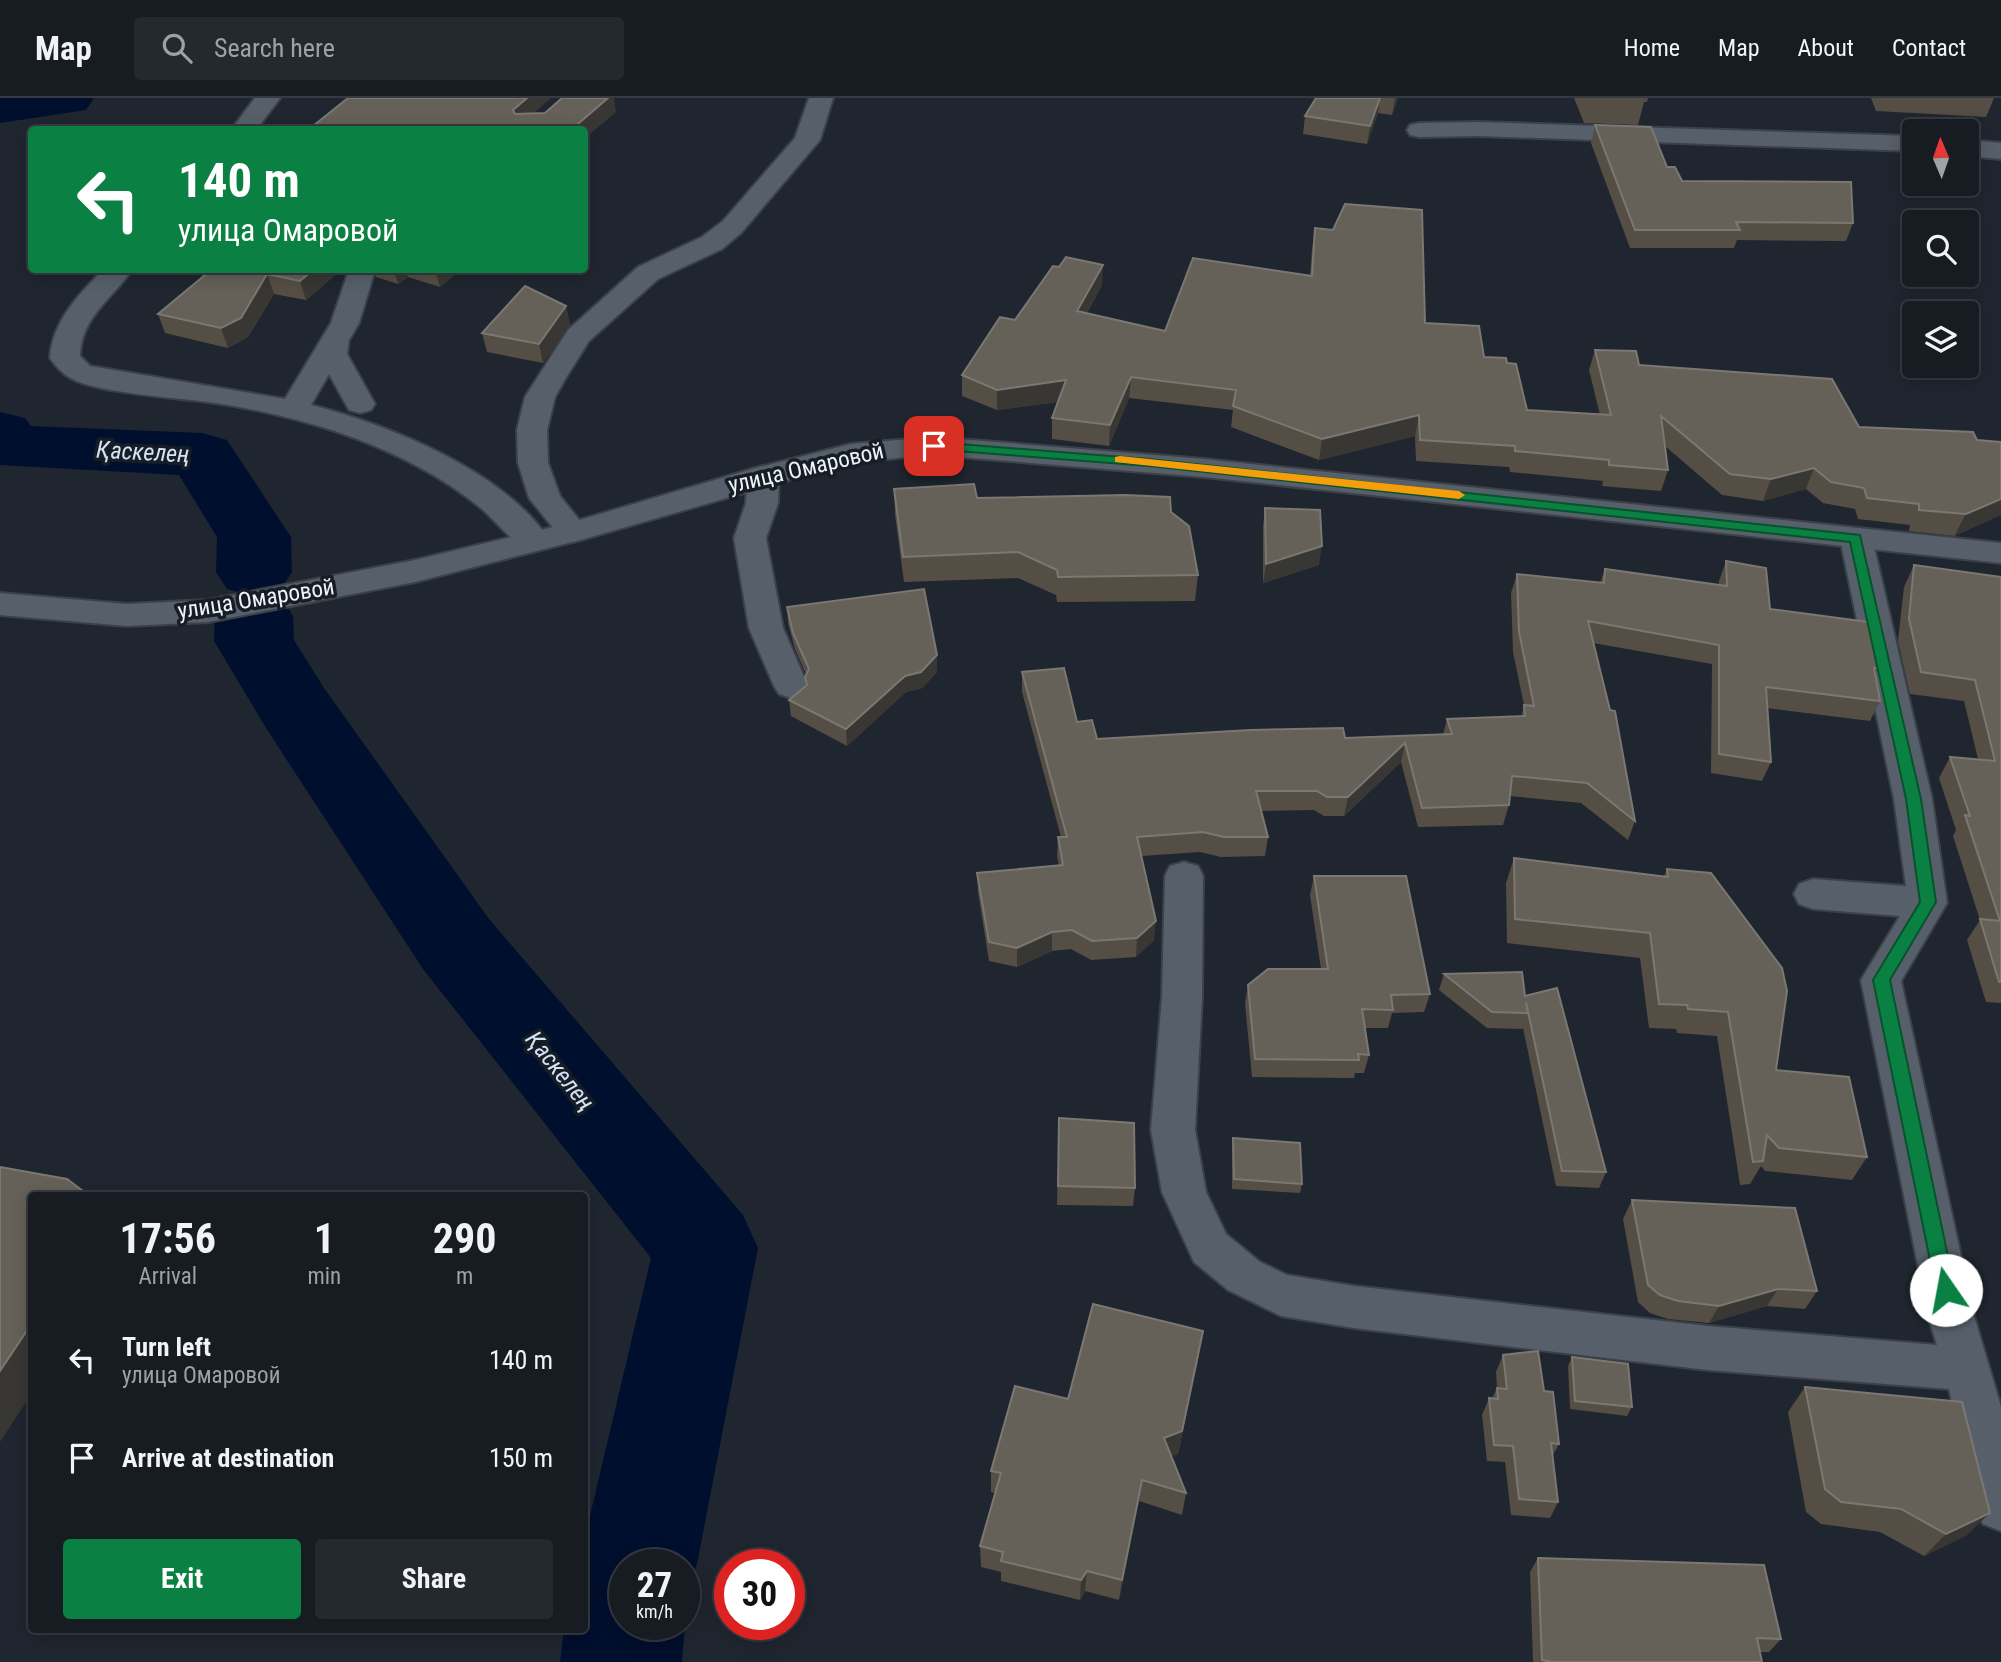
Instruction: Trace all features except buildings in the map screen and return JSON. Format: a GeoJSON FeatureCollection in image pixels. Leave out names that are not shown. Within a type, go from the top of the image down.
{"type":"FeatureCollection","features":[{"type":"Feature","properties":{"kind":"street"},"geometry":{"type":"LineString","coordinates":[[246,126],[268,98]]}},
{"type":"Feature","properties":{"kind":"street"},"geometry":{"type":"LineString","coordinates":[[573,532],[545,498],[533,463],[532,430],[541,397],[552,376],[578,336],[648,273],[712,243],[732,227],[807,140],[813,102]]}},
{"type":"Feature","properties":{"kind":"street"},"geometry":{"type":"LineString","coordinates":[[1419,130],[1478,129],[1902,144]]}},
{"type":"Feature","properties":{"kind":"street"},"geometry":{"type":"LineString","coordinates":[[1979,149],[2001,151]]}},
{"type":"Feature","properties":{"kind":"street"},"geometry":{"type":"LineString","coordinates":[[115,273],[76,320],[64,344],[65,358],[80,372],[105,379],[293,410],[392,442],[460,477],[514,518],[534,541]]}},
{"type":"Feature","properties":{"kind":"street"},"geometry":{"type":"LineString","coordinates":[[293,410],[345,323],[361,273]]}},
{"type":"Feature","properties":{"kind":"street"},"geometry":{"type":"LineString","coordinates":[[335,338],[333,354],[360,404]]}},
{"type":"Feature","properties":{"kind":"street","name":"улица Омаровой"},"geometry":{"type":"LineString","coordinates":[[1,605],[127,615],[208,611],[323,590],[573,532],[850,453],[934,446],[1149,463],[2001,553]]}},
{"type":"Feature","properties":{"kind":"street"},"geometry":{"type":"LineString","coordinates":[[762,476],[762,503],[750,538],[766,628],[791,687]]}},
{"type":"Feature","properties":{"kind":"street"},"geometry":{"type":"LineString","coordinates":[[1856,538],[1913,799],[1928,902],[1881,980],[1951,1316],[1968,1369],[2001,1507]]}},
{"type":"Feature","properties":{"kind":"street"},"geometry":{"type":"LineString","coordinates":[[1184,876],[1182,997],[1174,1130],[1184,1192],[1210,1248],[1244,1276],[1281,1295],[1354,1307],[1708,1348],[1968,1369]]}},
{"type":"Feature","properties":{"kind":"street"},"geometry":{"type":"LineString","coordinates":[[1813,894],[1928,902]]}},
{"type":"Feature","properties":{"kind":"waterway","name":"Қаскелең"},"geometry":{"type":"LineString","coordinates":[[0,106],[66,98]]}},
{"type":"Feature","properties":{"kind":"waterway","name":"Қаскелең"},"geometry":{"type":"LineString","coordinates":[[0,433],[10,446],[202,455],[254,537],[254,572]]}},
{"type":"Feature","properties":{"kind":"waterway","name":"Қаскелең"},"geometry":{"type":"LineString","coordinates":[[254,616],[254,641],[295,708],[456,944],[706,1248],[641,1549]]}},
{"type":"Feature","properties":{"kind":"waterway","name":"Қаскелең"},"geometry":{"type":"LineString","coordinates":[[621,1662],[623,1640]]}},
{"type":"Feature","properties":{"kind":"slow traffic"},"geometry":{"type":"LineString","coordinates":[[1120,460],[1459,495]]}},
{"type":"Feature","properties":{"kind":"route"},"geometry":{"type":"LineString","coordinates":[[934,446],[1094,457],[1856,538],[1913,799],[1928,902],[1881,980],[1946,1290]]}}]}
